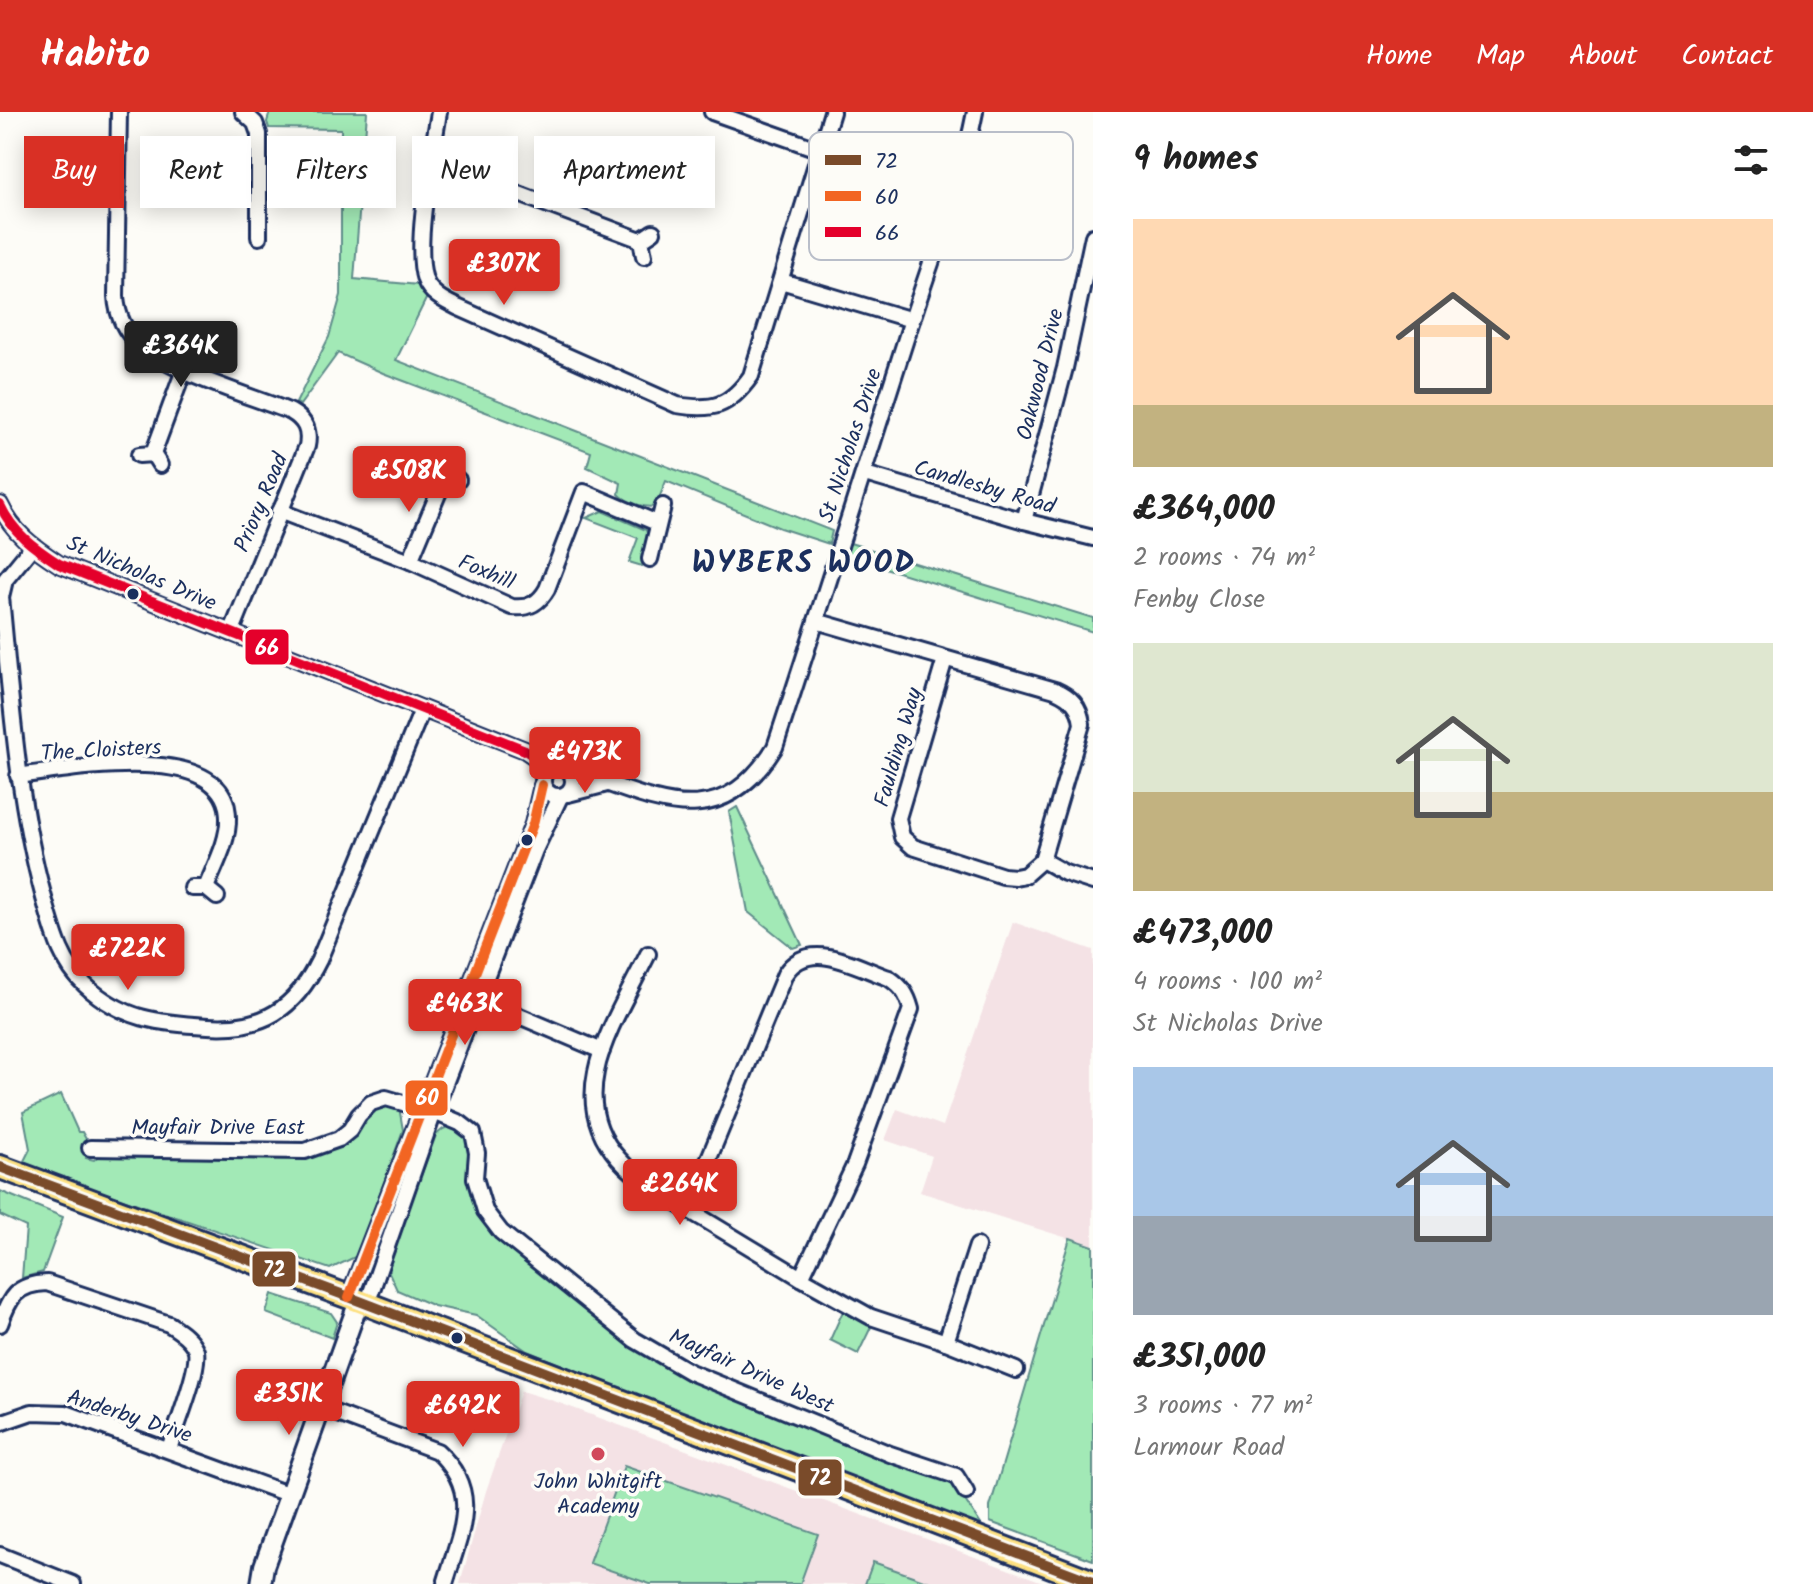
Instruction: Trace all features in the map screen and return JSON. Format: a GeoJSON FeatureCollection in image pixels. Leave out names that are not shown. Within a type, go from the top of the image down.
{"type":"FeatureCollection","features":[{"type":"Feature","properties":{"kind":"main road"},"geometry":{"type":"LineString","coordinates":[[0,1167],[358,1300],[1093,1582]]}},
{"type":"Feature","properties":{"kind":"street","name":"Priory Road"},"geometry":{"type":"LineString","coordinates":[[119,112],[117,310],[129,333],[143,348],[184,370],[291,412],[307,430],[307,446],[231,633]]}},
{"type":"Feature","properties":{"kind":"street"},"geometry":{"type":"LineString","coordinates":[[243,112],[255,123],[259,134],[259,237]]}},
{"type":"Feature","properties":{"kind":"street"},"geometry":{"type":"LineString","coordinates":[[436,136],[439,112]]}},
{"type":"Feature","properties":{"kind":"street"},"geometry":{"type":"LineString","coordinates":[[712,112],[809,146]]}},
{"type":"Feature","properties":{"kind":"street"},"geometry":{"type":"LineString","coordinates":[[826,132],[832,112]]}},
{"type":"Feature","properties":{"kind":"street","name":"St Nicholas Drive"},"geometry":{"type":"LineString","coordinates":[[971,132],[975,112]]}},
{"type":"Feature","properties":{"kind":"street"},"geometry":{"type":"LineString","coordinates":[[426,208],[421,243],[425,280],[433,292],[457,307],[677,405],[702,409],[723,404],[739,393],[751,376],[809,187]]}},
{"type":"Feature","properties":{"kind":"street"},"geometry":{"type":"LineString","coordinates":[[518,192],[647,236],[644,256]]}},
{"type":"Feature","properties":{"kind":"street","name":"Oakwood Drive"},"geometry":{"type":"LineString","coordinates":[[1024,521],[1065,368],[1093,236]]}},
{"type":"Feature","properties":{"kind":"street","name":"St Nicholas Drive"},"geometry":{"type":"LineString","coordinates":[[569,770],[664,803],[686,804],[722,799],[750,781],[775,747],[932,260]]}},
{"type":"Feature","properties":{"kind":"street"},"geometry":{"type":"LineString","coordinates":[[781,281],[912,320]]}},
{"type":"Feature","properties":{"kind":"street"},"geometry":{"type":"LineString","coordinates":[[150,458],[184,370]]}},
{"type":"Feature","properties":{"kind":"street","name":"Candlesby Road"},"geometry":{"type":"LineString","coordinates":[[865,474],[1093,538]]}},
{"type":"Feature","properties":{"kind":"street"},"geometry":{"type":"LineString","coordinates":[[410,561],[445,477]]}},
{"type":"Feature","properties":{"kind":"street","name":"Foxhill"},"geometry":{"type":"LineString","coordinates":[[279,511],[410,561],[512,607],[523,608],[542,598],[547,589],[584,492],[657,523]]}},
{"type":"Feature","properties":{"kind":"street"},"geometry":{"type":"LineString","coordinates":[[650,559],[663,506]]}},
{"type":"Feature","properties":{"kind":"street","name":"St Nicholas Drive"},"geometry":{"type":"LineString","coordinates":[[1,510],[16,532],[32,547],[59,564],[525,750],[550,767]]}},
{"type":"Feature","properties":{"kind":"street"},"geometry":{"type":"LineString","coordinates":[[32,547],[3,577],[1,597],[18,776],[31,848],[54,935],[67,961],[84,984],[110,1005],[144,1020],[162,1024],[237,1026],[277,1012],[291,1002],[308,981],[422,710]]}},
{"type":"Feature","properties":{"kind":"street"},"geometry":{"type":"LineString","coordinates":[[816,621],[1068,696],[1081,715],[1079,736],[1042,860],[1065,873],[1093,882]]}},
{"type":"Feature","properties":{"kind":"street","name":"Faulding Way"},"geometry":{"type":"LineString","coordinates":[[945,659],[898,818],[900,832],[913,847],[1003,876],[1025,875],[1042,860]]}},
{"type":"Feature","properties":{"kind":"street","name":"The Cloisters"},"geometry":{"type":"LineString","coordinates":[[18,776],[88,768],[158,765],[194,772],[206,779],[217,787],[225,800],[229,816],[227,831],[205,891]]}},
{"type":"Feature","properties":{"kind":"street"},"geometry":{"type":"LineString","coordinates":[[261,1584],[264,1566],[427,1110],[535,850],[574,783],[564,766],[550,767],[543,775],[533,824],[472,996]]}},
{"type":"Feature","properties":{"kind":"street"},"geometry":{"type":"LineString","coordinates":[[542,785],[549,795],[564,796],[611,783]]}},
{"type":"Feature","properties":{"kind":"street"},"geometry":{"type":"LineString","coordinates":[[648,954],[602,1051],[593,1093],[597,1121],[608,1145],[629,1171],[652,1190],[871,1317],[1016,1370]]}},
{"type":"Feature","properties":{"kind":"street"},"geometry":{"type":"LineString","coordinates":[[688,1209],[785,974],[793,962],[819,954],[889,978],[908,996],[911,1009],[855,1164],[801,1278]]}},
{"type":"Feature","properties":{"kind":"street"},"geometry":{"type":"LineString","coordinates":[[472,996],[602,1051]]}},
{"type":"Feature","properties":{"kind":"street","name":"Mayfair Drive East"},"geometry":{"type":"LineString","coordinates":[[90,1148],[305,1151],[339,1139],[371,1103],[386,1098],[427,1110]]}},
{"type":"Feature","properties":{"kind":"street","name":"Mayfair Drive West"},"geometry":{"type":"LineString","coordinates":[[427,1110],[460,1123],[473,1133],[477,1153],[475,1178],[485,1211],[501,1232],[635,1340],[690,1372],[890,1454],[956,1476],[966,1492]]}},
{"type":"Feature","properties":{"kind":"street"},"geometry":{"type":"LineString","coordinates":[[946,1342],[977,1246]]}},
{"type":"Feature","properties":{"kind":"street"},"geometry":{"type":"LineString","coordinates":[[0,1324],[8,1302],[26,1285],[47,1283],[169,1324],[186,1336],[196,1352],[195,1370],[169,1449]]}},
{"type":"Feature","properties":{"kind":"street"},"geometry":{"type":"LineString","coordinates":[[322,1408],[437,1451],[451,1464],[466,1497],[466,1513],[445,1584]]}},
{"type":"Feature","properties":{"kind":"street","name":"Anderby Drive"},"geometry":{"type":"LineString","coordinates":[[0,1423],[32,1412],[66,1413],[290,1495]]}},
{"type":"Feature","properties":{"kind":"street"},"geometry":{"type":"LineString","coordinates":[[0,1555],[73,1584]]}},
{"type":"Feature","properties":{"kind":"shaded area"},"geometry":{"type":"Polygon","coordinates":[[[1013,922],[1093,950],[1093,1246],[920,1192],[932,1156],[885,1140],[897,1109],[943,1126],[1013,922]]]}},
{"type":"Feature","properties":{"kind":"shaded area","name":"John Whitgift Academy"},"geometry":{"type":"Polygon","coordinates":[[[521,1391],[1048,1584],[460,1584],[486,1491],[521,1391]]]}},
{"type":"Feature","properties":{"kind":"green space"},"geometry":{"type":"Polygon","coordinates":[[[270,112],[367,112],[365,136],[341,136],[341,129],[269,128],[270,112]]]}},
{"type":"Feature","properties":{"kind":"green space"},"geometry":{"type":"Polygon","coordinates":[[[341,208],[360,208],[354,279],[419,285],[427,297],[396,360],[832,531],[829,544],[780,528],[666,481],[656,506],[647,507],[631,502],[619,494],[621,483],[587,467],[591,452],[338,353],[300,405],[296,403],[329,337],[341,295],[341,208]]]}},
{"type":"Feature","properties":{"kind":"green space"},"geometry":{"type":"Polygon","coordinates":[[[602,511],[646,530],[649,539],[642,566],[629,562],[638,538],[586,518],[602,511]]]}},
{"type":"Feature","properties":{"kind":"green space"},"geometry":{"type":"Polygon","coordinates":[[[850,543],[1093,618],[1093,632],[846,556],[850,543]]]}},
{"type":"Feature","properties":{"kind":"green space"},"geometry":{"type":"Polygon","coordinates":[[[737,807],[802,945],[793,948],[748,912],[729,812],[737,807]]]}},
{"type":"Feature","properties":{"kind":"green space"},"geometry":{"type":"Polygon","coordinates":[[[61,1094],[78,1132],[82,1132],[90,1146],[86,1158],[94,1160],[103,1151],[271,1159],[315,1156],[342,1142],[377,1103],[399,1107],[403,1130],[357,1256],[330,1269],[22,1165],[30,1149],[23,1112],[61,1094]]]}},
{"type":"Feature","properties":{"kind":"green space"},"geometry":{"type":"Polygon","coordinates":[[[453,1125],[466,1130],[483,1213],[683,1373],[710,1388],[792,1422],[952,1481],[988,1535],[527,1351],[476,1315],[434,1306],[397,1290],[387,1268],[436,1135],[453,1125]]]}},
{"type":"Feature","properties":{"kind":"green space"},"geometry":{"type":"Polygon","coordinates":[[[0,1191],[63,1217],[43,1272],[22,1278],[26,1227],[0,1215],[0,1191]]]}},
{"type":"Feature","properties":{"kind":"green space"},"geometry":{"type":"Polygon","coordinates":[[[1070,1238],[1093,1246],[1093,1560],[990,1522],[990,1507],[1070,1238]]]}},
{"type":"Feature","properties":{"kind":"green space"},"geometry":{"type":"Polygon","coordinates":[[[272,1294],[331,1313],[337,1322],[332,1338],[266,1313],[272,1294]]]}},
{"type":"Feature","properties":{"kind":"green space"},"geometry":{"type":"Polygon","coordinates":[[[843,1311],[872,1325],[858,1354],[830,1340],[843,1311]]]}},
{"type":"Feature","properties":{"kind":"green space"},"geometry":{"type":"Polygon","coordinates":[[[624,1466],[818,1534],[800,1584],[650,1584],[589,1563],[624,1466]]]}},
{"type":"Feature","properties":{"kind":"green space"},"geometry":{"type":"Polygon","coordinates":[[[873,1562],[935,1584],[865,1584],[873,1562]]]}},
{"type":"Feature","properties":{"kind":"transit line","name":"66"},"geometry":{"type":"LineString","coordinates":[[0,505],[25,539],[59,564],[525,750],[550,767]]}},
{"type":"Feature","properties":{"kind":"transit line","name":"60"},"geometry":{"type":"LineString","coordinates":[[349,1297],[533,824],[542,785]]}},
{"type":"Feature","properties":{"kind":"transit line","name":"72"},"geometry":{"type":"LineString","coordinates":[[0,1167],[1093,1582]]}},
{"type":"Feature","properties":{"kind":"place","name":"John Whitgift Academy"},"geometry":{"type":"Point","coordinates":[598,1454]}},
{"type":"Feature","properties":{"kind":"district","name":"WYBERS WOOD"},"geometry":{"type":"Point","coordinates":[804,562]}}]}
